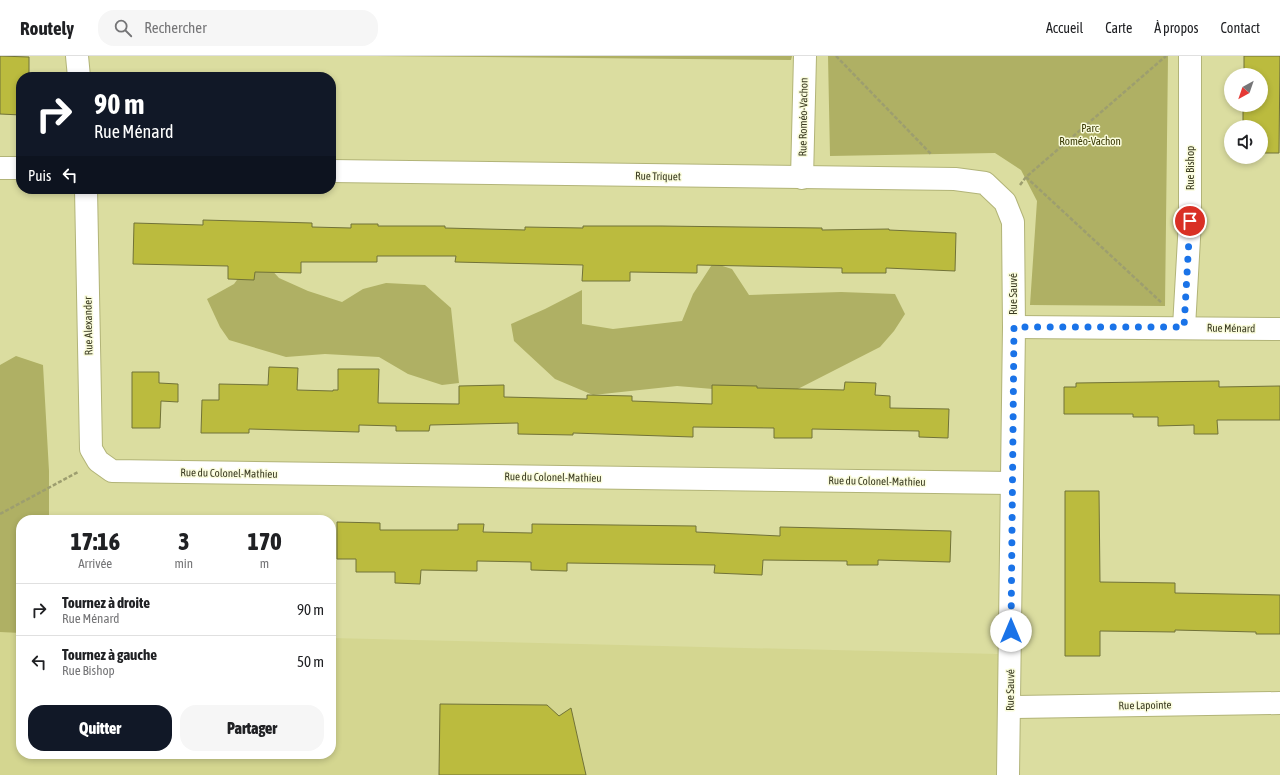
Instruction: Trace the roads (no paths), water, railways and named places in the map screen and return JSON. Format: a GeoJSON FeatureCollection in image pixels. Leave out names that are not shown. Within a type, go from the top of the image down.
{"type":"FeatureCollection","features":[{"type":"Feature","properties":{"kind":"street"},"geometry":{"type":"LineString","coordinates":[[77,56],[79,72]]}},
{"type":"Feature","properties":{"kind":"street","name":"Rue Roméo-Vachon"},"geometry":{"type":"LineString","coordinates":[[802,178],[805,56]]}},
{"type":"Feature","properties":{"kind":"street","name":"Rue Bishop"},"geometry":{"type":"LineString","coordinates":[[1184,327],[1190,221],[1190,56]]}},
{"type":"Feature","properties":{"kind":"street"},"geometry":{"type":"LineString","coordinates":[[0,168],[16,168]]}},
{"type":"Feature","properties":{"kind":"street","name":"Rue Triquet"},"geometry":{"type":"LineString","coordinates":[[336,171],[955,179],[984,183]]}},
{"type":"Feature","properties":{"kind":"street","name":"Rue Sauvé"},"geometry":{"type":"LineString","coordinates":[[984,183],[1005,202],[1013,222],[1014,327],[1008,775]]}},
{"type":"Feature","properties":{"kind":"street","name":"Rue Alexander"},"geometry":{"type":"LineString","coordinates":[[86,194],[91,449],[98,461]]}},
{"type":"Feature","properties":{"kind":"street","name":"Rue Ménard"},"geometry":{"type":"LineString","coordinates":[[1014,327],[1184,327],[1280,329]]}},
{"type":"Feature","properties":{"kind":"street","name":"Rue du Colonel-Mathieu"},"geometry":{"type":"LineString","coordinates":[[98,461],[112,471],[1011,483]]}},
{"type":"Feature","properties":{"kind":"street","name":"Rue Lapointe"},"geometry":{"type":"LineString","coordinates":[[1010,707],[1280,703]]}},
{"type":"Feature","properties":{"kind":"park label","name":"Parc Roméo-Vachon"},"geometry":{"type":"Point","coordinates":[1090,134]}}]}
